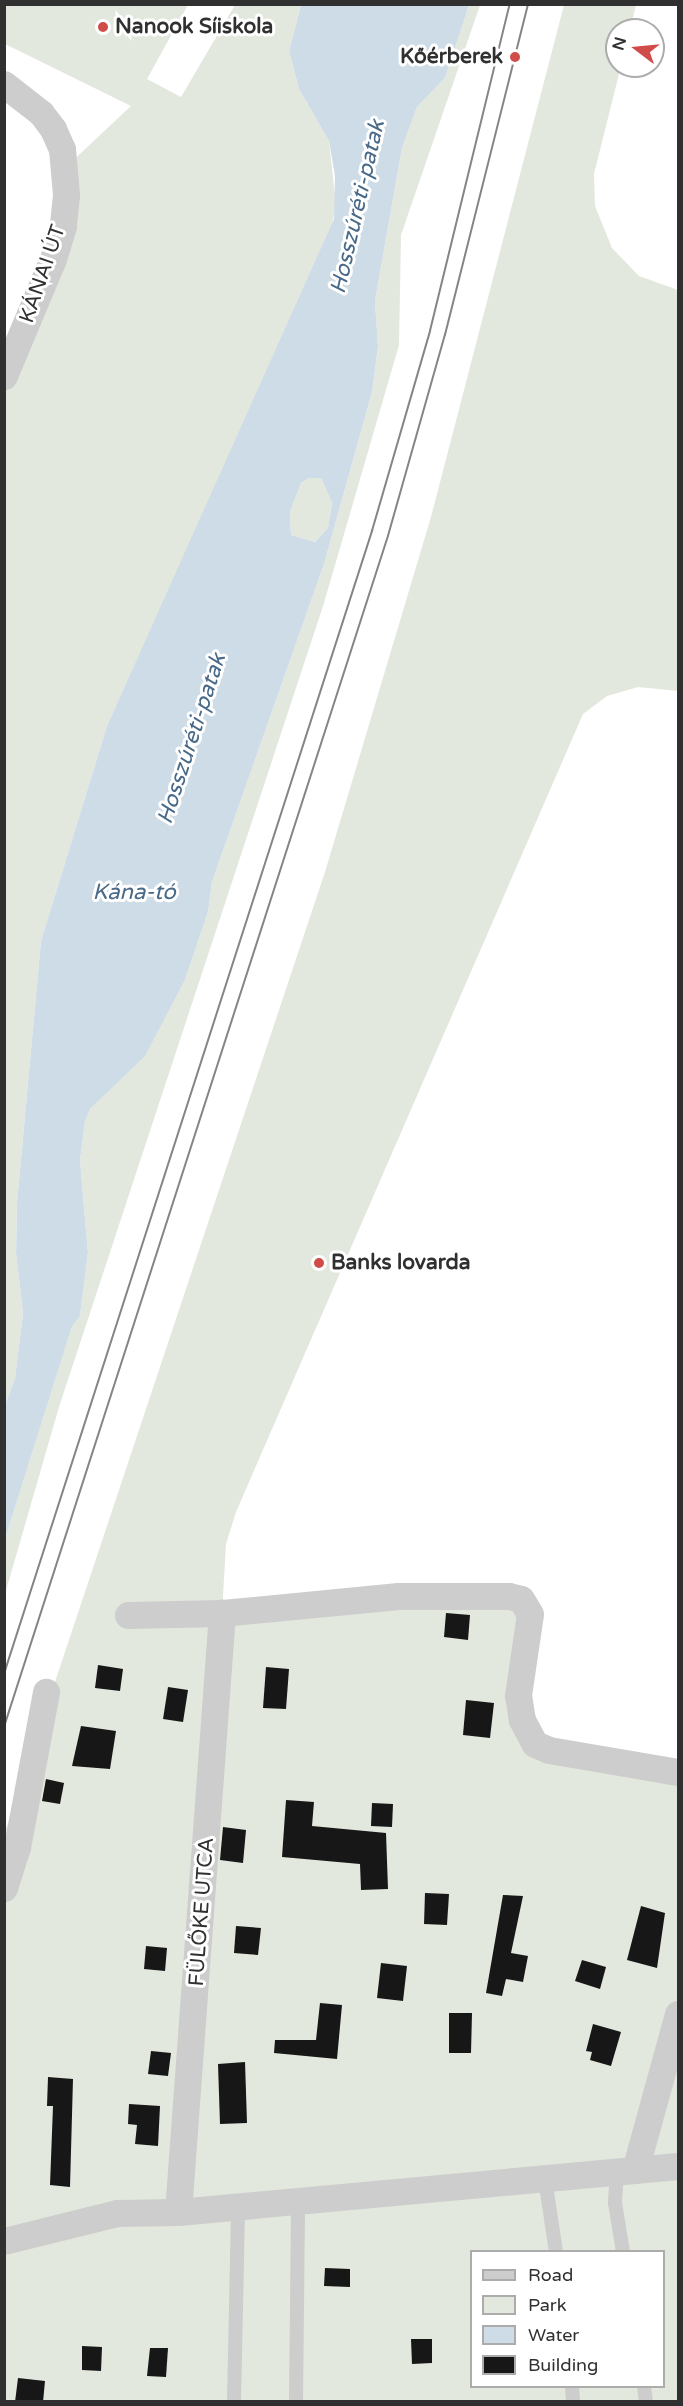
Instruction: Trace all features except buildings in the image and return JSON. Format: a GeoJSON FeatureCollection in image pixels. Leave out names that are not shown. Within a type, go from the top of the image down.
{"type":"FeatureCollection","features":[{"type":"Feature","properties":{"kind":"street","name":"KÁNAI ÚT"},"geometry":{"type":"LineString","coordinates":[[4,84],[41,113],[53,129],[62,149],[66,195],[63,226],[52,261],[4,376]]}},
{"type":"Feature","properties":{"kind":"street"},"geometry":{"type":"LineString","coordinates":[[128,1615],[222,1613],[398,1596],[509,1596],[521,1599],[530,1614],[531,1630],[519,1695],[522,1720],[536,1744],[549,1750],[678,1772]]}},
{"type":"Feature","properties":{"kind":"street","name":"FÜLŐKE UTCA"},"geometry":{"type":"LineString","coordinates":[[178,2212],[222,1613]]}},
{"type":"Feature","properties":{"kind":"street"},"geometry":{"type":"LineString","coordinates":[[4,1888],[17,1847],[46,1692]]}},
{"type":"Feature","properties":{"kind":"street"},"geometry":{"type":"LineString","coordinates":[[626,2171],[678,2014]]}},
{"type":"Feature","properties":{"kind":"street"},"geometry":{"type":"LineString","coordinates":[[4,2241],[117,2213],[178,2212],[678,2166]]}},
{"type":"Feature","properties":{"kind":"lane"},"geometry":{"type":"LineString","coordinates":[[623,2250],[615,2203],[626,2171]]}},
{"type":"Feature","properties":{"kind":"lane"},"geometry":{"type":"LineString","coordinates":[[545,2179],[556,2250]]}},
{"type":"Feature","properties":{"kind":"lane"},"geometry":{"type":"LineString","coordinates":[[296,2402],[298,2201]]}},
{"type":"Feature","properties":{"kind":"lane"},"geometry":{"type":"LineString","coordinates":[[234,2402],[238,2206]]}},
{"type":"Feature","properties":{"kind":"green space"},"geometry":{"type":"Polygon","coordinates":[[[4,5],[188,5],[147,79],[181,97],[235,5],[301,5],[289,51],[299,89],[329,141],[336,205],[331,230],[107,726],[41,941],[17,1203],[16,1253],[23,1313],[15,1378],[5,1406],[5,376],[15,352],[65,168],[131,106],[5,44],[4,5]]]}},
{"type":"Feature","properties":{"kind":"green space"},"geometry":{"type":"Polygon","coordinates":[[[469,5],[480,5],[401,235],[399,345],[324,603],[59,1407],[5,1594],[5,1539],[72,1325],[80,1316],[88,1253],[80,1160],[85,1122],[90,1109],[145,1055],[185,980],[208,912],[212,882],[324,564],[372,392],[378,347],[375,301],[402,148],[417,107],[445,78],[469,5]]]}},
{"type":"Feature","properties":{"kind":"green space"},"geometry":{"type":"Polygon","coordinates":[[[564,5],[636,5],[633,18],[605,18],[605,78],[618,78],[594,174],[595,206],[612,248],[639,276],[678,290],[678,691],[638,687],[607,696],[583,714],[236,1512],[226,1544],[222,1613],[521,1599],[521,1670],[535,1744],[678,1772],[678,2401],[5,2402],[5,1832],[325,872],[431,517],[564,5]]]}},
{"type":"Feature","properties":{"kind":"green space"},"geometry":{"type":"Polygon","coordinates":[[[309,478],[321,478],[332,503],[328,528],[315,542],[291,535],[290,512],[301,483],[309,478]]]}},
{"type":"Feature","properties":{"kind":"water","name":"Kána-tó"},"geometry":{"type":"Polygon","coordinates":[[[301,5],[469,5],[445,78],[417,107],[402,148],[375,301],[378,347],[372,392],[324,564],[212,882],[208,912],[185,980],[145,1056],[90,1109],[85,1122],[80,1160],[88,1253],[80,1316],[72,1326],[5,1539],[5,1406],[15,1378],[23,1313],[16,1253],[17,1203],[41,941],[107,726],[334,219],[335,176],[329,141],[299,89],[289,51],[301,5]],[[309,478],[301,483],[290,512],[291,535],[315,542],[328,528],[332,503],[321,478],[309,478]]]}},
{"type":"Feature","properties":{"kind":"tram line"},"geometry":{"type":"LineString","coordinates":[[4,1674],[372,531],[430,331],[510,4]]}},
{"type":"Feature","properties":{"kind":"tram line"},"geometry":{"type":"LineString","coordinates":[[4,1727],[388,536],[445,335],[528,4]]}},
{"type":"Feature","properties":{"kind":"place","name":"Nanook Síiskola"},"geometry":{"type":"Point","coordinates":[103,27]}},
{"type":"Feature","properties":{"kind":"place","name":"Kőérberek"},"geometry":{"type":"Point","coordinates":[515,57]}},
{"type":"Feature","properties":{"kind":"place","name":"Banks lovarda"},"geometry":{"type":"Point","coordinates":[319,1263]}},
{"type":"Feature","properties":{"kind":"water label","name":"Hosszúréti-patak"},"geometry":{"type":"Point","coordinates":[358,207]}},
{"type":"Feature","properties":{"kind":"water label","name":"Hosszúréti-patak"},"geometry":{"type":"Point","coordinates":[192,739]}}]}
